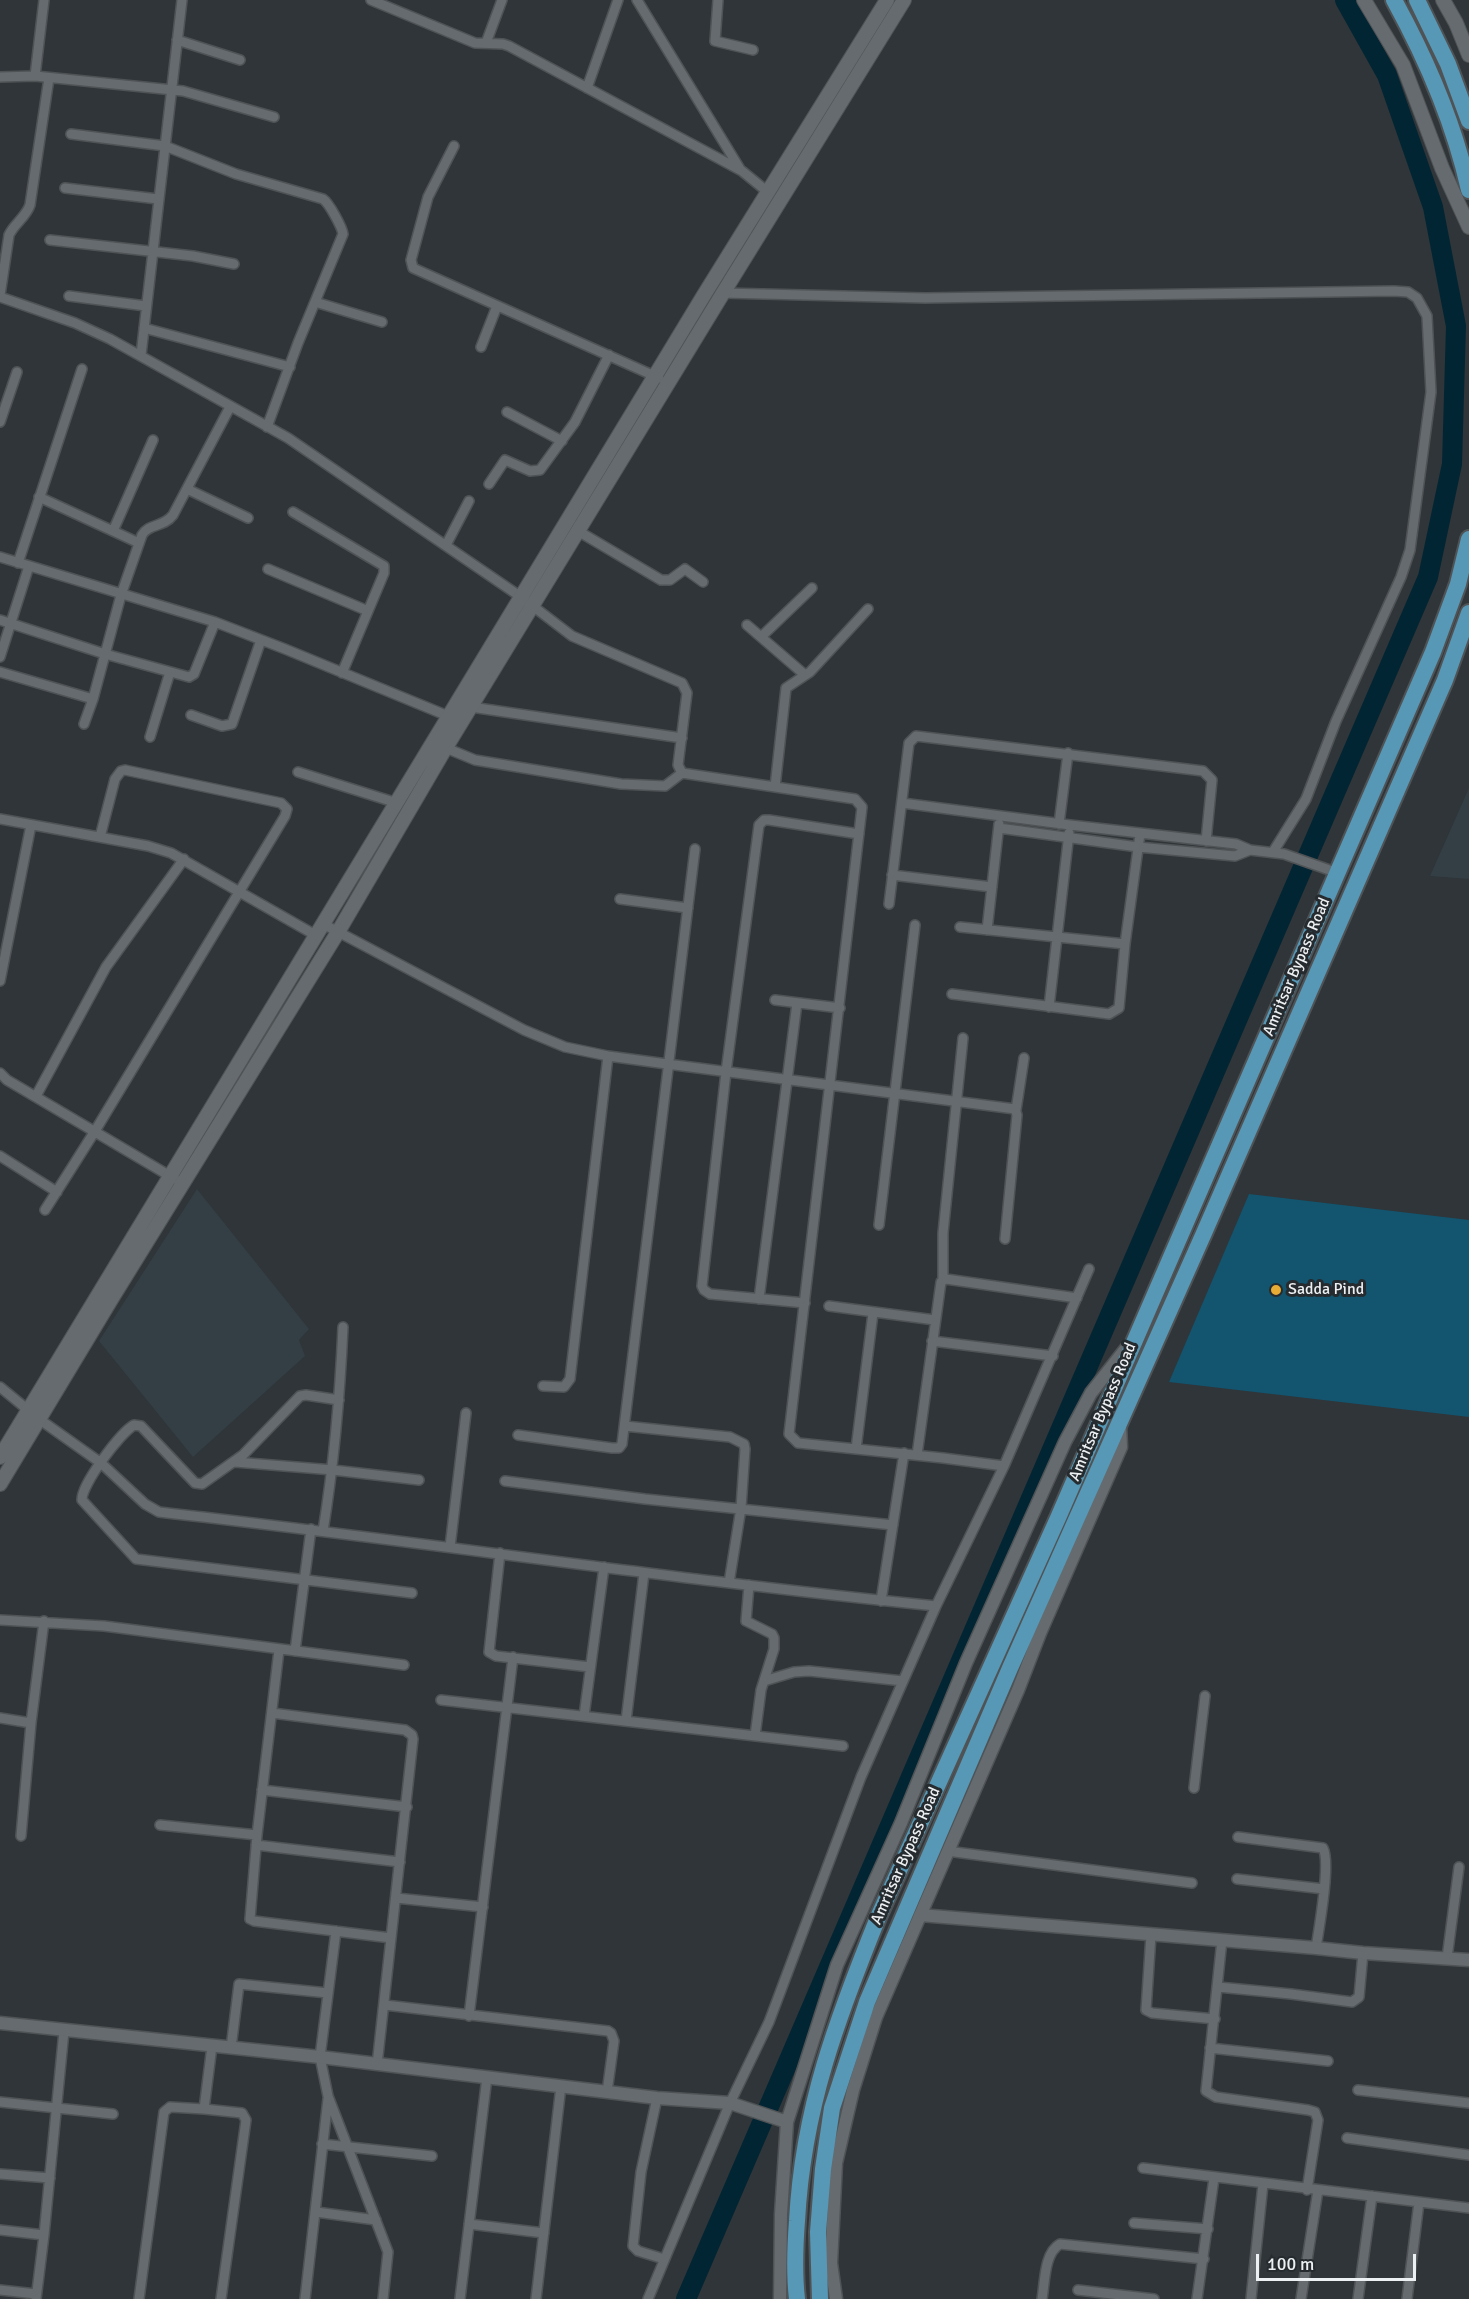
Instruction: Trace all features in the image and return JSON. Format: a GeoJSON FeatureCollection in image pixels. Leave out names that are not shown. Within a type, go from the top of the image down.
{"type":"FeatureCollection","features":[{"type":"Feature","properties":{"kind":"highway"},"geometry":{"type":"LineString","coordinates":[[1394,0],[1433,79],[1446,111],[1469,190]]}},
{"type":"Feature","properties":{"kind":"highway"},"geometry":{"type":"LineString","coordinates":[[1417,0],[1448,64],[1469,121]]}},
{"type":"Feature","properties":{"kind":"highway","name":"Amritsar Bypass Road"},"geometry":{"type":"LineString","coordinates":[[797,2299],[795,2244],[799,2178],[808,2120],[830,2045],[879,1915],[1058,1518],[1331,870],[1449,612],[1469,539]]}},
{"type":"Feature","properties":{"kind":"highway","name":"Amritsar Bypass Road"},"geometry":{"type":"LineString","coordinates":[[820,2299],[818,2232],[823,2169],[832,2108],[867,2002],[903,1914],[1202,1238],[1440,691],[1469,614]]}},
{"type":"Feature","properties":{"kind":"main road"},"geometry":{"type":"LineString","coordinates":[[0,1457],[33,1415],[183,1183],[338,932],[440,745],[448,716],[887,0]]}},
{"type":"Feature","properties":{"kind":"main road"},"geometry":{"type":"LineString","coordinates":[[0,1484],[33,1415],[170,1176],[397,803],[471,707],[904,0]]}},
{"type":"Feature","properties":{"kind":"main road"},"geometry":{"type":"LineString","coordinates":[[1364,0],[1403,65],[1442,168],[1469,227]]}},
{"type":"Feature","properties":{"kind":"main road"},"geometry":{"type":"LineString","coordinates":[[1443,0],[1456,23],[1469,55]]}},
{"type":"Feature","properties":{"kind":"street"},"geometry":{"type":"LineString","coordinates":[[35,76],[44,0]]}},
{"type":"Feature","properties":{"kind":"street"},"geometry":{"type":"LineString","coordinates":[[141,355],[182,0]]}},
{"type":"Feature","properties":{"kind":"street"},"geometry":{"type":"LineString","coordinates":[[371,0],[469,41],[509,46],[742,171],[769,193]]}},
{"type":"Feature","properties":{"kind":"street"},"geometry":{"type":"LineString","coordinates":[[486,43],[502,0]]}},
{"type":"Feature","properties":{"kind":"street"},"geometry":{"type":"LineString","coordinates":[[587,88],[618,0]]}},
{"type":"Feature","properties":{"kind":"street"},"geometry":{"type":"LineString","coordinates":[[637,0],[742,171]]}},
{"type":"Feature","properties":{"kind":"street"},"geometry":{"type":"LineString","coordinates":[[718,0],[715,41],[753,50]]}},
{"type":"Feature","properties":{"kind":"street"},"geometry":{"type":"LineString","coordinates":[[177,40],[240,60]]}},
{"type":"Feature","properties":{"kind":"street"},"geometry":{"type":"LineString","coordinates":[[0,76],[35,76],[199,94],[274,117]]}},
{"type":"Feature","properties":{"kind":"street"},"geometry":{"type":"LineString","coordinates":[[49,78],[30,205],[27,213],[13,227],[9,235],[0,296],[75,323],[141,355],[312,453],[521,597],[572,636],[685,686],[687,693],[678,765],[682,773]]}},
{"type":"Feature","properties":{"kind":"street"},"geometry":{"type":"LineString","coordinates":[[70,134],[165,146],[236,174],[327,202],[336,220],[342,226],[343,234],[267,427]]}},
{"type":"Feature","properties":{"kind":"street"},"geometry":{"type":"LineString","coordinates":[[454,146],[428,197],[413,255],[412,264],[417,271],[668,383]]}},
{"type":"Feature","properties":{"kind":"street"},"geometry":{"type":"LineString","coordinates":[[65,188],[158,199]]}},
{"type":"Feature","properties":{"kind":"street"},"geometry":{"type":"LineString","coordinates":[[50,240],[152,250],[234,264]]}},
{"type":"Feature","properties":{"kind":"street"},"geometry":{"type":"LineString","coordinates":[[723,293],[925,298],[1394,291],[1408,292],[1417,298],[1427,316],[1431,392],[1410,550],[1401,577],[1327,743],[1306,799],[1273,852]]}},
{"type":"Feature","properties":{"kind":"street"},"geometry":{"type":"LineString","coordinates":[[69,296],[146,306]]}},
{"type":"Feature","properties":{"kind":"street"},"geometry":{"type":"LineString","coordinates":[[315,302],[382,322]]}},
{"type":"Feature","properties":{"kind":"street"},"geometry":{"type":"LineString","coordinates":[[481,347],[497,306]]}},
{"type":"Feature","properties":{"kind":"street"},"geometry":{"type":"LineString","coordinates":[[144,328],[290,367]]}},
{"type":"Feature","properties":{"kind":"street"},"geometry":{"type":"LineString","coordinates":[[489,484],[506,460],[530,471],[540,470],[575,422],[609,355]]}},
{"type":"Feature","properties":{"kind":"street"},"geometry":{"type":"LineString","coordinates":[[18,563],[82,369]]}},
{"type":"Feature","properties":{"kind":"street"},"geometry":{"type":"LineString","coordinates":[[0,422],[17,372]]}},
{"type":"Feature","properties":{"kind":"street"},"geometry":{"type":"LineString","coordinates":[[84,724],[121,595],[139,543],[146,530],[169,520],[230,407]]}},
{"type":"Feature","properties":{"kind":"street"},"geometry":{"type":"LineString","coordinates":[[507,412],[562,441]]}},
{"type":"Feature","properties":{"kind":"street"},"geometry":{"type":"LineString","coordinates":[[113,531],[153,440]]}},
{"type":"Feature","properties":{"kind":"street"},"geometry":{"type":"LineString","coordinates":[[187,489],[248,518]]}},
{"type":"Feature","properties":{"kind":"street"},"geometry":{"type":"LineString","coordinates":[[39,497],[139,543]]}},
{"type":"Feature","properties":{"kind":"street"},"geometry":{"type":"LineString","coordinates":[[446,545],[469,501]]}},
{"type":"Feature","properties":{"kind":"street"},"geometry":{"type":"LineString","coordinates":[[293,512],[382,564],[384,573],[342,673]]}},
{"type":"Feature","properties":{"kind":"street"},"geometry":{"type":"LineString","coordinates":[[578,531],[661,580],[670,580],[685,569],[703,582]]}},
{"type":"Feature","properties":{"kind":"street"},"geometry":{"type":"LineString","coordinates":[[0,557],[215,622],[448,716]]}},
{"type":"Feature","properties":{"kind":"street"},"geometry":{"type":"LineString","coordinates":[[0,657],[29,566]]}},
{"type":"Feature","properties":{"kind":"street"},"geometry":{"type":"LineString","coordinates":[[268,569],[368,611]]}},
{"type":"Feature","properties":{"kind":"street"},"geometry":{"type":"LineString","coordinates":[[761,637],[812,588]]}},
{"type":"Feature","properties":{"kind":"street"},"geometry":{"type":"LineString","coordinates":[[775,788],[785,692],[789,685],[805,675],[868,609]]}},
{"type":"Feature","properties":{"kind":"street"},"geometry":{"type":"LineString","coordinates":[[0,620],[105,654],[189,677],[193,676],[215,622]]}},
{"type":"Feature","properties":{"kind":"street"},"geometry":{"type":"LineString","coordinates":[[747,625],[805,675]]}},
{"type":"Feature","properties":{"kind":"street"},"geometry":{"type":"LineString","coordinates":[[191,715],[222,726],[232,724],[261,640]]}},
{"type":"Feature","properties":{"kind":"street"},"geometry":{"type":"LineString","coordinates":[[0,672],[93,699]]}},
{"type":"Feature","properties":{"kind":"street"},"geometry":{"type":"LineString","coordinates":[[150,737],[170,672]]}},
{"type":"Feature","properties":{"kind":"street"},"geometry":{"type":"LineString","coordinates":[[471,707],[682,738]]}},
{"type":"Feature","properties":{"kind":"street"},"geometry":{"type":"LineString","coordinates":[[889,904],[909,743],[916,736],[1068,753],[1207,773],[1212,780],[1206,840]]}},
{"type":"Feature","properties":{"kind":"street"},"geometry":{"type":"LineString","coordinates":[[440,745],[475,760],[631,784],[665,786],[682,773],[855,799],[862,807],[789,1434],[798,1443],[1004,1466]]}},
{"type":"Feature","properties":{"kind":"street"},"geometry":{"type":"LineString","coordinates":[[1059,824],[1068,753]]}},
{"type":"Feature","properties":{"kind":"street"},"geometry":{"type":"LineString","coordinates":[[45,1210],[285,816],[287,808],[285,805],[125,770],[121,771],[115,779],[100,837]]}},
{"type":"Feature","properties":{"kind":"street"},"geometry":{"type":"LineString","coordinates":[[298,772],[397,803]]}},
{"type":"Feature","properties":{"kind":"street"},"geometry":{"type":"LineString","coordinates":[[902,803],[1236,844],[1250,850],[1284,854],[1331,870]]}},
{"type":"Feature","properties":{"kind":"street"},"geometry":{"type":"LineString","coordinates":[[987,930],[1000,815]]}},
{"type":"Feature","properties":{"kind":"street"},"geometry":{"type":"LineString","coordinates":[[0,819],[148,846],[184,859],[239,890],[321,930],[338,932],[542,1039],[565,1047],[608,1056],[1016,1110]]}},
{"type":"Feature","properties":{"kind":"street"},"geometry":{"type":"LineString","coordinates":[[805,1303],[710,1294],[702,1286],[726,1072],[759,825],[764,820],[769,820],[859,834]]}},
{"type":"Feature","properties":{"kind":"street"},"geometry":{"type":"LineString","coordinates":[[0,981],[32,825]]}},
{"type":"Feature","properties":{"kind":"street"},"geometry":{"type":"LineString","coordinates":[[1049,1006],[1070,825]]}},
{"type":"Feature","properties":{"kind":"street"},"geometry":{"type":"LineString","coordinates":[[999,828],[1138,847],[1235,856],[1250,850]]}},
{"type":"Feature","properties":{"kind":"street"},"geometry":{"type":"LineString","coordinates":[[952,994],[1109,1014],[1116,1011],[1119,1008],[1140,834]]}},
{"type":"Feature","properties":{"kind":"street"},"geometry":{"type":"LineString","coordinates":[[518,1435],[616,1448],[622,1444],[695,849]]}},
{"type":"Feature","properties":{"kind":"street"},"geometry":{"type":"LineString","coordinates":[[36,1096],[106,967],[184,859]]}},
{"type":"Feature","properties":{"kind":"street"},"geometry":{"type":"LineString","coordinates":[[892,875],[992,887]]}},
{"type":"Feature","properties":{"kind":"street"},"geometry":{"type":"LineString","coordinates":[[620,899],[688,908]]}},
{"type":"Feature","properties":{"kind":"street"},"geometry":{"type":"LineString","coordinates":[[879,1225],[897,1093],[915,925]]}},
{"type":"Feature","properties":{"kind":"street"},"geometry":{"type":"LineString","coordinates":[[960,927],[1125,944]]}},
{"type":"Feature","properties":{"kind":"street"},"geometry":{"type":"LineString","coordinates":[[775,1000],[840,1008]]}},
{"type":"Feature","properties":{"kind":"street"},"geometry":{"type":"LineString","coordinates":[[759,1299],[797,1003]]}},
{"type":"Feature","properties":{"kind":"street"},"geometry":{"type":"LineString","coordinates":[[917,1455],[940,1284],[944,1280],[943,1233],[963,1038]]}},
{"type":"Feature","properties":{"kind":"street"},"geometry":{"type":"LineString","coordinates":[[543,1386],[564,1387],[570,1379],[608,1056]]}},
{"type":"Feature","properties":{"kind":"street"},"geometry":{"type":"LineString","coordinates":[[1005,1239],[1016,1110],[1024,1058]]}},
{"type":"Feature","properties":{"kind":"street"},"geometry":{"type":"LineString","coordinates":[[0,1073],[183,1183]]}},
{"type":"Feature","properties":{"kind":"street"},"geometry":{"type":"LineString","coordinates":[[0,1156],[57,1192]]}},
{"type":"Feature","properties":{"kind":"street"},"geometry":{"type":"LineString","coordinates":[[648,2299],[730,2103],[769,2022],[857,1786],[936,1606],[1004,1466],[1089,1269]]}},
{"type":"Feature","properties":{"kind":"street"},"geometry":{"type":"LineString","coordinates":[[944,1280],[1077,1298]]}},
{"type":"Feature","properties":{"kind":"street"},"geometry":{"type":"LineString","coordinates":[[829,1306],[935,1320]]}},
{"type":"Feature","properties":{"kind":"street"},"geometry":{"type":"LineString","coordinates":[[856,1449],[873,1313]]}},
{"type":"Feature","properties":{"kind":"street"},"geometry":{"type":"LineString","coordinates":[[323,1531],[333,1470],[343,1327]]}},
{"type":"Feature","properties":{"kind":"street"},"geometry":{"type":"LineString","coordinates":[[780,2299],[784,2121],[837,1965],[901,1823],[966,1663],[1065,1442],[1091,1393],[1136,1334]]}},
{"type":"Feature","properties":{"kind":"street"},"geometry":{"type":"LineString","coordinates":[[932,1341],[1053,1356]]}},
{"type":"Feature","properties":{"kind":"street"},"geometry":{"type":"LineString","coordinates":[[0,1387],[33,1415],[101,1463],[145,1504],[159,1512],[311,1529],[749,1586],[936,1606]]}},
{"type":"Feature","properties":{"kind":"street"},"geometry":{"type":"LineString","coordinates":[[339,1400],[300,1396],[235,1462],[206,1484],[195,1483],[141,1426],[130,1427],[101,1463],[82,1494],[82,1500],[136,1559],[412,1593]]}},
{"type":"Feature","properties":{"kind":"street"},"geometry":{"type":"LineString","coordinates":[[450,1547],[466,1413]]}},
{"type":"Feature","properties":{"kind":"street"},"geometry":{"type":"LineString","coordinates":[[836,2299],[831,2263],[836,2163],[853,2090],[876,2016],[1121,1447],[1120,1420]]}},
{"type":"Feature","properties":{"kind":"street"},"geometry":{"type":"LineString","coordinates":[[625,1426],[730,1437],[741,1441],[746,1449],[741,1508],[729,1583]]}},
{"type":"Feature","properties":{"kind":"street"},"geometry":{"type":"LineString","coordinates":[[881,1600],[904,1454]]}},
{"type":"Feature","properties":{"kind":"street"},"geometry":{"type":"LineString","coordinates":[[235,1462],[419,1480]]}},
{"type":"Feature","properties":{"kind":"street"},"geometry":{"type":"LineString","coordinates":[[505,1481],[893,1525]]}},
{"type":"Feature","properties":{"kind":"street"},"geometry":{"type":"LineString","coordinates":[[295,1651],[311,1529]]}},
{"type":"Feature","properties":{"kind":"street"},"geometry":{"type":"LineString","coordinates":[[500,1553],[489,1649],[494,1655],[590,1667]]}},
{"type":"Feature","properties":{"kind":"street"},"geometry":{"type":"LineString","coordinates":[[584,1716],[604,1567]]}},
{"type":"Feature","properties":{"kind":"street"},"geometry":{"type":"LineString","coordinates":[[626,1721],[644,1572]]}},
{"type":"Feature","properties":{"kind":"street"},"geometry":{"type":"LineString","coordinates":[[749,1586],[746,1621],[767,1630],[774,1638],[774,1649],[764,1681],[755,1736]]}},
{"type":"Feature","properties":{"kind":"street"},"geometry":{"type":"LineString","coordinates":[[0,1620],[104,1626],[404,1665]]}},
{"type":"Feature","properties":{"kind":"street"},"geometry":{"type":"LineString","coordinates":[[21,1836],[31,1723],[44,1621]]}},
{"type":"Feature","properties":{"kind":"street"},"geometry":{"type":"LineString","coordinates":[[279,1650],[256,1840],[250,1919],[391,1938]]}},
{"type":"Feature","properties":{"kind":"street"},"geometry":{"type":"LineString","coordinates":[[469,2016],[513,1657]]}},
{"type":"Feature","properties":{"kind":"street"},"geometry":{"type":"LineString","coordinates":[[764,1681],[794,1672],[808,1671],[903,1682]]}},
{"type":"Feature","properties":{"kind":"street"},"geometry":{"type":"LineString","coordinates":[[1194,1788],[1205,1696]]}},
{"type":"Feature","properties":{"kind":"street"},"geometry":{"type":"LineString","coordinates":[[441,1700],[843,1746]]}},
{"type":"Feature","properties":{"kind":"street"},"geometry":{"type":"LineString","coordinates":[[272,1713],[409,1733],[414,1744],[377,2065]]}},
{"type":"Feature","properties":{"kind":"street"},"geometry":{"type":"LineString","coordinates":[[0,1718],[31,1723]]}},
{"type":"Feature","properties":{"kind":"street"},"geometry":{"type":"LineString","coordinates":[[262,1790],[407,1807]]}},
{"type":"Feature","properties":{"kind":"street"},"geometry":{"type":"LineString","coordinates":[[160,1825],[400,1862]]}},
{"type":"Feature","properties":{"kind":"street"},"geometry":{"type":"LineString","coordinates":[[1238,1837],[1323,1848],[1326,1855],[1324,1889],[1316,1948]]}},
{"type":"Feature","properties":{"kind":"street"},"geometry":{"type":"LineString","coordinates":[[947,1851],[1192,1883]]}},
{"type":"Feature","properties":{"kind":"street"},"geometry":{"type":"LineString","coordinates":[[1447,1958],[1459,1868]]}},
{"type":"Feature","properties":{"kind":"street"},"geometry":{"type":"LineString","coordinates":[[1237,1879],[1324,1889]]}},
{"type":"Feature","properties":{"kind":"street"},"geometry":{"type":"LineString","coordinates":[[396,1898],[483,1907]]}},
{"type":"Feature","properties":{"kind":"street"},"geometry":{"type":"LineString","coordinates":[[920,1915],[1469,1960]]}},
{"type":"Feature","properties":{"kind":"street"},"geometry":{"type":"LineString","coordinates":[[336,1931],[321,2057],[328,2096],[388,2255],[383,2299]]}},
{"type":"Feature","properties":{"kind":"street"},"geometry":{"type":"LineString","coordinates":[[1151,1935],[1146,2010],[1152,2013],[1215,2019]]}},
{"type":"Feature","properties":{"kind":"street"},"geometry":{"type":"LineString","coordinates":[[1222,1940],[1206,2087],[1209,2094],[1216,2097],[1315,2112],[1318,2120],[1307,2190]]}},
{"type":"Feature","properties":{"kind":"street"},"geometry":{"type":"LineString","coordinates":[[1218,1987],[1352,2002],[1359,1997],[1362,1953]]}},
{"type":"Feature","properties":{"kind":"street"},"geometry":{"type":"LineString","coordinates":[[231,2048],[239,1984],[328,1993]]}},
{"type":"Feature","properties":{"kind":"street"},"geometry":{"type":"LineString","coordinates":[[385,2005],[612,2033],[614,2041],[607,2092]]}},
{"type":"Feature","properties":{"kind":"street"},"geometry":{"type":"LineString","coordinates":[[0,2023],[321,2057],[657,2098],[730,2103],[784,2121]]}},
{"type":"Feature","properties":{"kind":"street"},"geometry":{"type":"LineString","coordinates":[[0,2290],[36,2296],[64,2031]]}},
{"type":"Feature","properties":{"kind":"street"},"geometry":{"type":"LineString","coordinates":[[204,2109],[212,2046]]}},
{"type":"Feature","properties":{"kind":"street"},"geometry":{"type":"LineString","coordinates":[[1210,2048],[1328,2061]]}},
{"type":"Feature","properties":{"kind":"street"},"geometry":{"type":"LineString","coordinates":[[460,2299],[487,2078]]}},
{"type":"Feature","properties":{"kind":"street"},"geometry":{"type":"LineString","coordinates":[[536,2299],[561,2086]]}},
{"type":"Feature","properties":{"kind":"street"},"geometry":{"type":"LineString","coordinates":[[1358,2090],[1469,2103]]}},
{"type":"Feature","properties":{"kind":"street"},"geometry":{"type":"LineString","coordinates":[[305,2299],[328,2096]]}},
{"type":"Feature","properties":{"kind":"street"},"geometry":{"type":"LineString","coordinates":[[657,2098],[640,2172],[633,2243],[638,2251],[664,2259]]}},
{"type":"Feature","properties":{"kind":"street"},"geometry":{"type":"LineString","coordinates":[[0,2102],[113,2114]]}},
{"type":"Feature","properties":{"kind":"street"},"geometry":{"type":"LineString","coordinates":[[139,2299],[164,2112],[170,2107],[242,2114],[246,2120],[221,2299]]}},
{"type":"Feature","properties":{"kind":"street"},"geometry":{"type":"LineString","coordinates":[[1347,2138],[1469,2155]]}},
{"type":"Feature","properties":{"kind":"street"},"geometry":{"type":"LineString","coordinates":[[322,2144],[432,2156]]}},
{"type":"Feature","properties":{"kind":"street"},"geometry":{"type":"LineString","coordinates":[[1143,2168],[1307,2190],[1469,2208]]}},
{"type":"Feature","properties":{"kind":"street"},"geometry":{"type":"LineString","coordinates":[[0,2174],[50,2178]]}},
{"type":"Feature","properties":{"kind":"street"},"geometry":{"type":"LineString","coordinates":[[1197,2299],[1214,2178]]}},
{"type":"Feature","properties":{"kind":"street"},"geometry":{"type":"LineString","coordinates":[[1251,2299],[1263,2184]]}},
{"type":"Feature","properties":{"kind":"street"},"geometry":{"type":"LineString","coordinates":[[1301,2299],[1318,2190]]}},
{"type":"Feature","properties":{"kind":"street"},"geometry":{"type":"LineString","coordinates":[[1358,2299],[1372,2196]]}},
{"type":"Feature","properties":{"kind":"street"},"geometry":{"type":"LineString","coordinates":[[1407,2299],[1419,2202]]}},
{"type":"Feature","properties":{"kind":"street"},"geometry":{"type":"LineString","coordinates":[[316,2212],[376,2220]]}},
{"type":"Feature","properties":{"kind":"street"},"geometry":{"type":"LineString","coordinates":[[1134,2223],[1208,2229]]}},
{"type":"Feature","properties":{"kind":"street"},"geometry":{"type":"LineString","coordinates":[[469,2224],[544,2233]]}},
{"type":"Feature","properties":{"kind":"street"},"geometry":{"type":"LineString","coordinates":[[0,2230],[44,2235]]}},
{"type":"Feature","properties":{"kind":"street"},"geometry":{"type":"LineString","coordinates":[[1042,2299],[1049,2258],[1052,2250],[1060,2244],[1204,2259]]}},
{"type":"Feature","properties":{"kind":"street"},"geometry":{"type":"LineString","coordinates":[[1078,2290],[1154,2299]]}},
{"type":"Feature","properties":{"kind":"shaded area"},"geometry":{"type":"Polygon","coordinates":[[[1469,788],[1469,879],[1430,876],[1469,788]]]}},
{"type":"Feature","properties":{"kind":"shaded area"},"geometry":{"type":"Polygon","coordinates":[[[197,1189],[309,1329],[299,1340],[305,1356],[193,1457],[99,1341],[197,1189]]]}},
{"type":"Feature","properties":{"kind":"shaded area"},"geometry":{"type":"Polygon","coordinates":[[[1249,1194],[1469,1220],[1469,1417],[1169,1382],[1249,1194]]]}},
{"type":"Feature","properties":{"kind":"waterway"},"geometry":{"type":"LineString","coordinates":[[686,2299],[1428,577],[1452,464],[1456,326],[1433,207],[1387,75],[1345,0]]}},
{"type":"Feature","properties":{"kind":"place","name":"Sadda Pind"},"geometry":{"type":"Point","coordinates":[1276,1290]}}]}
